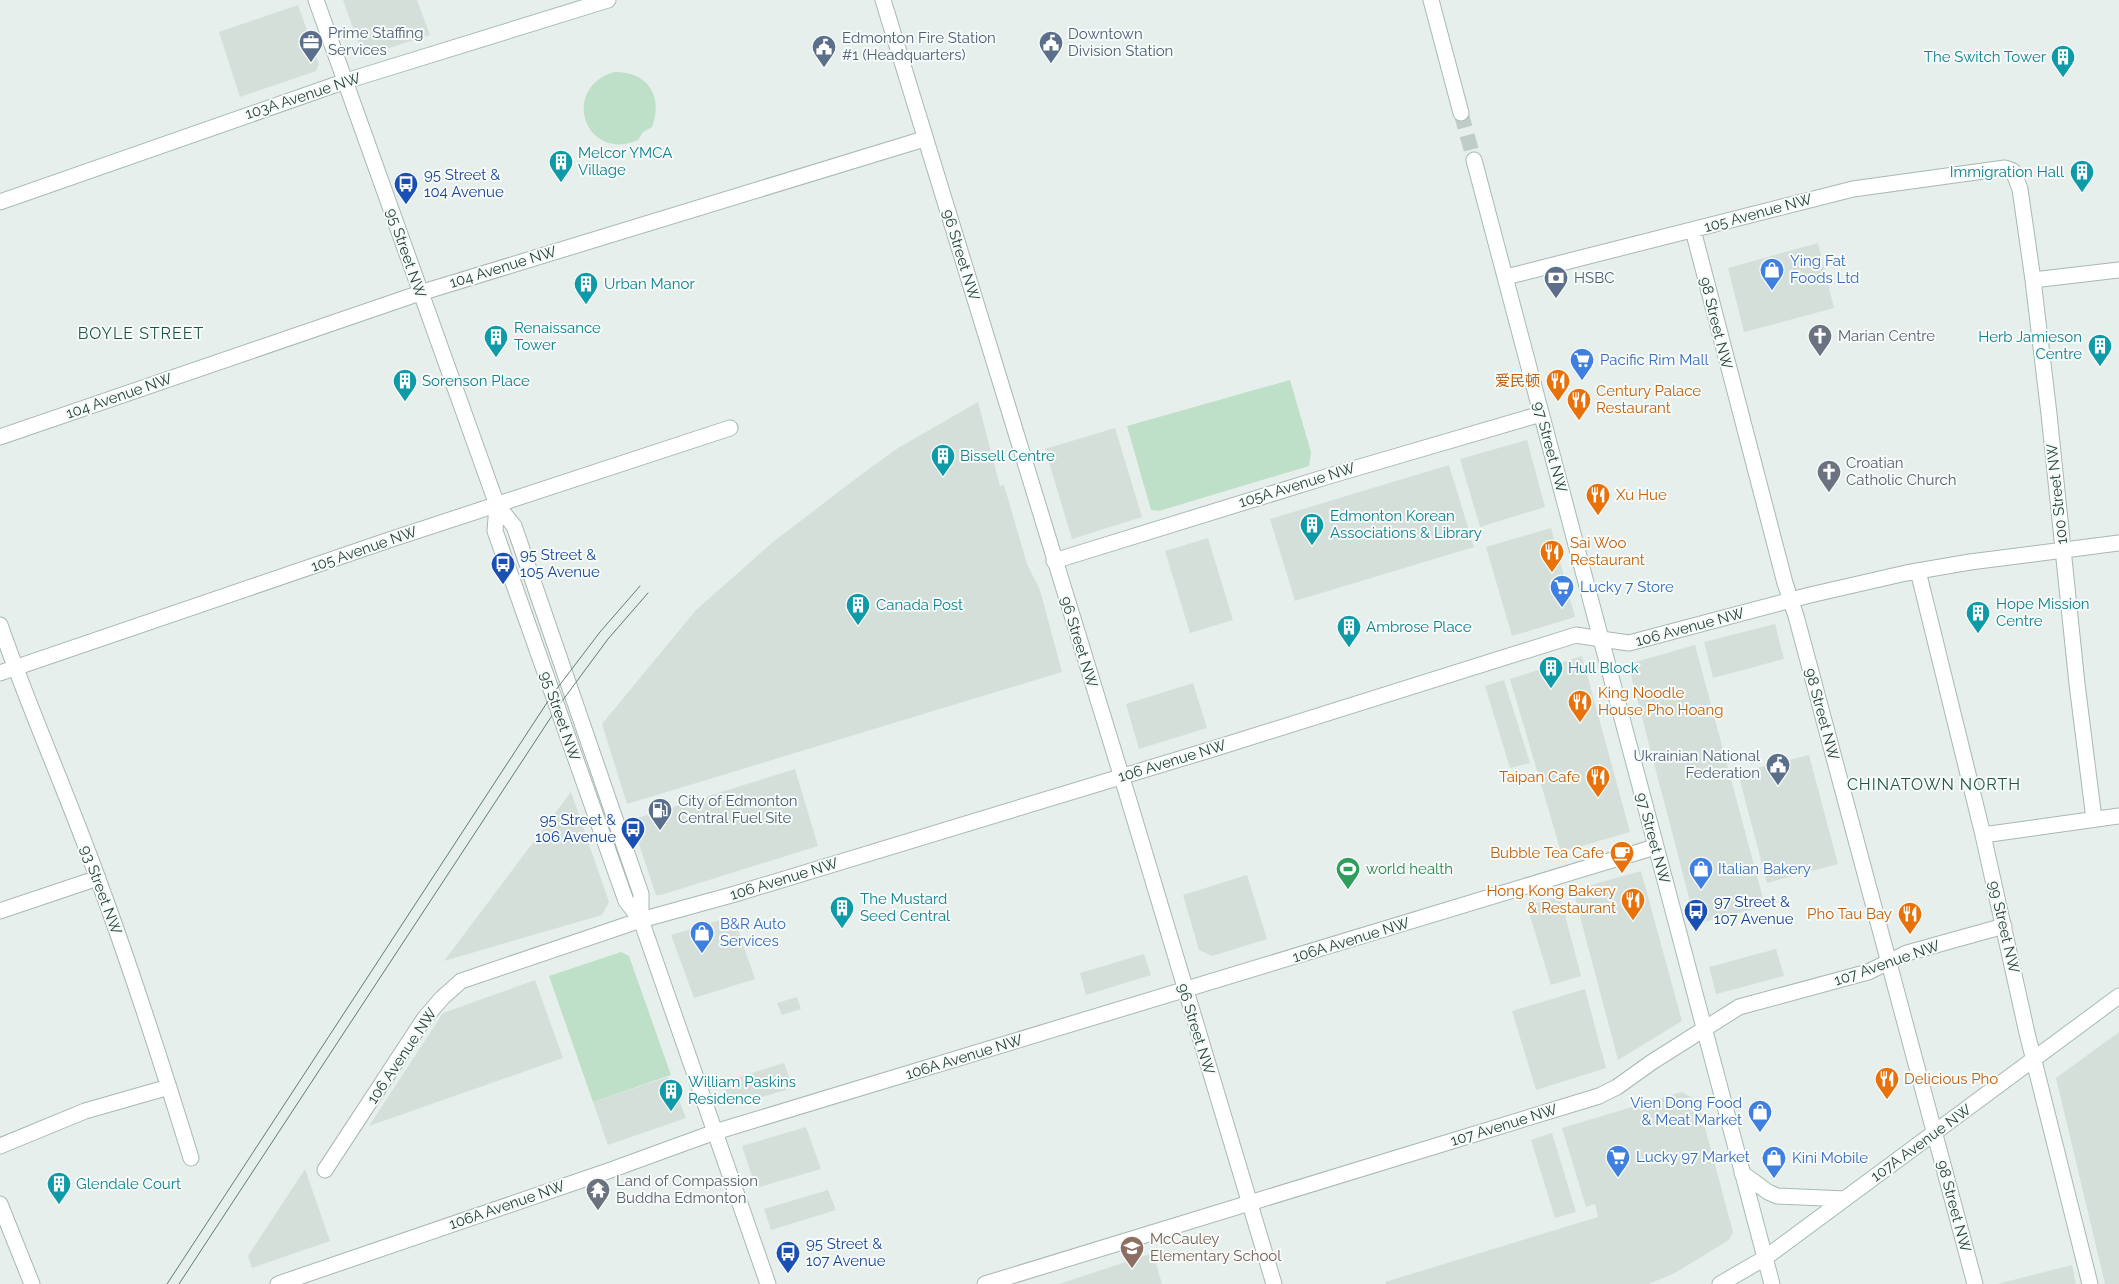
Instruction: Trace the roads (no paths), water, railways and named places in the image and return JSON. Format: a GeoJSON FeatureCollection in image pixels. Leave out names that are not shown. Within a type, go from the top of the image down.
{"type":"FeatureCollection","features":[{"type":"Feature","properties":{"kind":"street","name":"95 Street NW"},"geometry":{"type":"LineString","coordinates":[[316,0],[497,505],[514,526],[529,568],[641,894],[641,920],[768,1284]]}},
{"type":"Feature","properties":{"kind":"street","name":"103A Avenue NW"},"geometry":{"type":"LineString","coordinates":[[0,202],[346,82],[608,0]]}},
{"type":"Feature","properties":{"kind":"street","name":"96 Street NW"},"geometry":{"type":"LineString","coordinates":[[883,0],[924,139],[1121,776],[1274,1284]]}},
{"type":"Feature","properties":{"kind":"street"},"geometry":{"type":"LineString","coordinates":[[1431,0],[1462,113]]}},
{"type":"Feature","properties":{"kind":"street","name":"104 Avenue NW"},"geometry":{"type":"LineString","coordinates":[[0,437],[420,293],[924,139]]}},
{"type":"Feature","properties":{"kind":"street","name":"97 Street NW"},"geometry":{"type":"LineString","coordinates":[[1474,160],[1772,1284]]}},
{"type":"Feature","properties":{"kind":"street","name":"105 Avenue NW"},"geometry":{"type":"LineString","coordinates":[[1506,277],[1853,188],[2005,168],[2013,171]]}},
{"type":"Feature","properties":{"kind":"street","name":"100 Street NW"},"geometry":{"type":"LineString","coordinates":[[2013,171],[2020,189],[2033,280],[2049,414],[2062,550],[2094,819]]}},
{"type":"Feature","properties":{"kind":"street","name":"98 Street NW"},"geometry":{"type":"LineString","coordinates":[[1693,230],[1745,432],[1975,1284]]}},
{"type":"Feature","properties":{"kind":"street"},"geometry":{"type":"LineString","coordinates":[[2033,280],[2119,270]]}},
{"type":"Feature","properties":{"kind":"street","name":"105A Avenue NW"},"geometry":{"type":"LineString","coordinates":[[1054,561],[1329,476],[1542,414]]}},
{"type":"Feature","properties":{"kind":"street","name":"105 Avenue NW"},"geometry":{"type":"LineString","coordinates":[[0,673],[730,428]]}},
{"type":"Feature","properties":{"kind":"street","name":"106 Avenue NW"},"geometry":{"type":"LineString","coordinates":[[325,1170],[424,1019],[442,998],[461,981],[641,920],[735,894],[1576,635],[1629,643],[1791,600],[1918,571],[2119,543]]}},
{"type":"Feature","properties":{"kind":"street","name":"99 Street NW"},"geometry":{"type":"LineString","coordinates":[[1918,571],[1983,835],[2034,1059],[2090,1284]]}},
{"type":"Feature","properties":{"kind":"street","name":"93 Street NW"},"geometry":{"type":"LineString","coordinates":[[0,625],[15,668],[98,878],[169,1087],[191,1158]]}},
{"type":"Feature","properties":{"kind":"street"},"geometry":{"type":"LineString","coordinates":[[1983,835],[2119,816]]}},
{"type":"Feature","properties":{"kind":"street","name":"106A Avenue NW"},"geometry":{"type":"LineString","coordinates":[[278,1284],[608,1171],[715,1132],[1655,847]]}},
{"type":"Feature","properties":{"kind":"street"},"geometry":{"type":"LineString","coordinates":[[0,911],[98,878]]}},
{"type":"Feature","properties":{"kind":"street","name":"107 Avenue NW"},"geometry":{"type":"LineString","coordinates":[[985,1284],[1599,1096],[1738,1007],[1868,972],[1907,952],[2004,926]]}},
{"type":"Feature","properties":{"kind":"street","name":"107A Avenue NW"},"geometry":{"type":"LineString","coordinates":[[1720,1284],[1765,1258],[2119,996]]}},
{"type":"Feature","properties":{"kind":"street"},"geometry":{"type":"LineString","coordinates":[[0,1146],[85,1111],[169,1087]]}},
{"type":"Feature","properties":{"kind":"street"},"geometry":{"type":"LineString","coordinates":[[1742,1173],[1768,1192],[1777,1196],[1845,1200]]}},
{"type":"Feature","properties":{"kind":"street"},"geometry":{"type":"LineString","coordinates":[[0,1204],[32,1284]]}},
{"type":"Feature","properties":{"kind":"tunnel"},"geometry":{"type":"LineString","coordinates":[[1461,113],[1474,160]]}},
{"type":"Feature","properties":{"kind":"tram line"},"geometry":{"type":"LineString","coordinates":[[167,1284],[552,695],[600,632],[640,586]]}},
{"type":"Feature","properties":{"kind":"tram line"},"geometry":{"type":"LineString","coordinates":[[179,1284],[557,708],[608,639],[648,593]]}},
{"type":"Feature","properties":{"kind":"place","name":"Prime Staffing Services"},"geometry":{"type":"Point","coordinates":[311,63]}},
{"type":"Feature","properties":{"kind":"place","name":"Downtown Division Station"},"geometry":{"type":"Point","coordinates":[1051,64]}},
{"type":"Feature","properties":{"kind":"place","name":"Edmonton Fire Station #1 (Headquarters)"},"geometry":{"type":"Point","coordinates":[824,68]}},
{"type":"Feature","properties":{"kind":"place","name":"The Switch Tower"},"geometry":{"type":"Point","coordinates":[2063,78]}},
{"type":"Feature","properties":{"kind":"place","name":"Melcor YMCA Village"},"geometry":{"type":"Point","coordinates":[561,183]}},
{"type":"Feature","properties":{"kind":"place","name":"Immigration Hall"},"geometry":{"type":"Point","coordinates":[2082,193]}},
{"type":"Feature","properties":{"kind":"place","name":"95 Street & 104 Avenue"},"geometry":{"type":"Point","coordinates":[406,205]}},
{"type":"Feature","properties":{"kind":"place","name":"Ying Fat Foods Ltd"},"geometry":{"type":"Point","coordinates":[1772,291]}},
{"type":"Feature","properties":{"kind":"place","name":"HSBC"},"geometry":{"type":"Point","coordinates":[1556,299]}},
{"type":"Feature","properties":{"kind":"place","name":"Urban Manor"},"geometry":{"type":"Point","coordinates":[586,305]}},
{"type":"Feature","properties":{"kind":"place","name":"Marian Centre"},"geometry":{"type":"Point","coordinates":[1820,357]}},
{"type":"Feature","properties":{"kind":"place","name":"Renaissance Tower"},"geometry":{"type":"Point","coordinates":[496,358]}},
{"type":"Feature","properties":{"kind":"place","name":"Herb Jamieson Centre"},"geometry":{"type":"Point","coordinates":[2100,367]}},
{"type":"Feature","properties":{"kind":"place","name":"Pacific Rim Mall"},"geometry":{"type":"Point","coordinates":[1582,381]}},
{"type":"Feature","properties":{"kind":"place","name":"Sorenson Place"},"geometry":{"type":"Point","coordinates":[405,402]}},
{"type":"Feature","properties":{"kind":"place","name":"爱民顿"},"geometry":{"type":"Point","coordinates":[1558,402]}},
{"type":"Feature","properties":{"kind":"place","name":"Century Palace Restaurant"},"geometry":{"type":"Point","coordinates":[1579,421]}},
{"type":"Feature","properties":{"kind":"place","name":"Bissell Centre"},"geometry":{"type":"Point","coordinates":[943,477]}},
{"type":"Feature","properties":{"kind":"place","name":"Croatian Catholic Church"},"geometry":{"type":"Point","coordinates":[1829,493]}},
{"type":"Feature","properties":{"kind":"place","name":"Xu Hue"},"geometry":{"type":"Point","coordinates":[1598,516]}},
{"type":"Feature","properties":{"kind":"place","name":"Edmonton Korean Associations & Library"},"geometry":{"type":"Point","coordinates":[1312,546]}},
{"type":"Feature","properties":{"kind":"place","name":"Sai Woo Restaurant"},"geometry":{"type":"Point","coordinates":[1552,573]}},
{"type":"Feature","properties":{"kind":"place","name":"95 Street & 105 Avenue"},"geometry":{"type":"Point","coordinates":[503,585]}},
{"type":"Feature","properties":{"kind":"place","name":"Lucky 7 Store"},"geometry":{"type":"Point","coordinates":[1562,608]}},
{"type":"Feature","properties":{"kind":"place","name":"Canada Post"},"geometry":{"type":"Point","coordinates":[858,626]}},
{"type":"Feature","properties":{"kind":"place","name":"Hope Mission Centre"},"geometry":{"type":"Point","coordinates":[1978,634]}},
{"type":"Feature","properties":{"kind":"place","name":"Ambrose Place"},"geometry":{"type":"Point","coordinates":[1349,648]}},
{"type":"Feature","properties":{"kind":"place","name":"Hull Block"},"geometry":{"type":"Point","coordinates":[1551,689]}},
{"type":"Feature","properties":{"kind":"place","name":"King Noodle House Pho Hoang"},"geometry":{"type":"Point","coordinates":[1580,723]}},
{"type":"Feature","properties":{"kind":"place","name":"Ukrainian National Federation"},"geometry":{"type":"Point","coordinates":[1778,786]}},
{"type":"Feature","properties":{"kind":"place","name":"Taipan Cafe"},"geometry":{"type":"Point","coordinates":[1598,798]}},
{"type":"Feature","properties":{"kind":"place","name":"City of Edmonton Central Fuel Site"},"geometry":{"type":"Point","coordinates":[660,831]}},
{"type":"Feature","properties":{"kind":"place","name":"95 Street & 106 Avenue"},"geometry":{"type":"Point","coordinates":[633,850]}},
{"type":"Feature","properties":{"kind":"place","name":"Bubble Tea Cafe"},"geometry":{"type":"Point","coordinates":[1622,874]}},
{"type":"Feature","properties":{"kind":"place","name":"world health"},"geometry":{"type":"Point","coordinates":[1348,890]}},
{"type":"Feature","properties":{"kind":"place","name":"Italian Bakery"},"geometry":{"type":"Point","coordinates":[1701,890]}},
{"type":"Feature","properties":{"kind":"place","name":"Hong Kong Bakery & Restaurant"},"geometry":{"type":"Point","coordinates":[1633,921]}},
{"type":"Feature","properties":{"kind":"place","name":"The Mustard Seed Central"},"geometry":{"type":"Point","coordinates":[842,929]}},
{"type":"Feature","properties":{"kind":"place","name":"97 Street & 107 Avenue"},"geometry":{"type":"Point","coordinates":[1696,932]}},
{"type":"Feature","properties":{"kind":"place","name":"Pho Tau Bay"},"geometry":{"type":"Point","coordinates":[1910,935]}},
{"type":"Feature","properties":{"kind":"place","name":"B&R Auto Services"},"geometry":{"type":"Point","coordinates":[702,954]}},
{"type":"Feature","properties":{"kind":"place","name":"Delicious Pho"},"geometry":{"type":"Point","coordinates":[1887,1100]}},
{"type":"Feature","properties":{"kind":"place","name":"William Paskins Residence"},"geometry":{"type":"Point","coordinates":[671,1112]}},
{"type":"Feature","properties":{"kind":"place","name":"Vien Dong Food & Meat Market"},"geometry":{"type":"Point","coordinates":[1760,1133]}},
{"type":"Feature","properties":{"kind":"place","name":"Lucky 97 Market"},"geometry":{"type":"Point","coordinates":[1618,1178]}},
{"type":"Feature","properties":{"kind":"place","name":"Kini Mobile"},"geometry":{"type":"Point","coordinates":[1774,1179]}},
{"type":"Feature","properties":{"kind":"place","name":"Glendale Court"},"geometry":{"type":"Point","coordinates":[59,1205]}},
{"type":"Feature","properties":{"kind":"place","name":"Land of Compassion Buddha Edmonton"},"geometry":{"type":"Point","coordinates":[598,1211]}},
{"type":"Feature","properties":{"kind":"place","name":"McCauley Elementary School"},"geometry":{"type":"Point","coordinates":[1132,1269]}},
{"type":"Feature","properties":{"kind":"place","name":"95 Street & 107 Avenue"},"geometry":{"type":"Point","coordinates":[788,1274]}},
{"type":"Feature","properties":{"kind":"district","name":"BOYLE STREET"},"geometry":{"type":"Point","coordinates":[141,333]}},
{"type":"Feature","properties":{"kind":"district","name":"CHINATOWN NORTH"},"geometry":{"type":"Point","coordinates":[1934,784]}}]}
